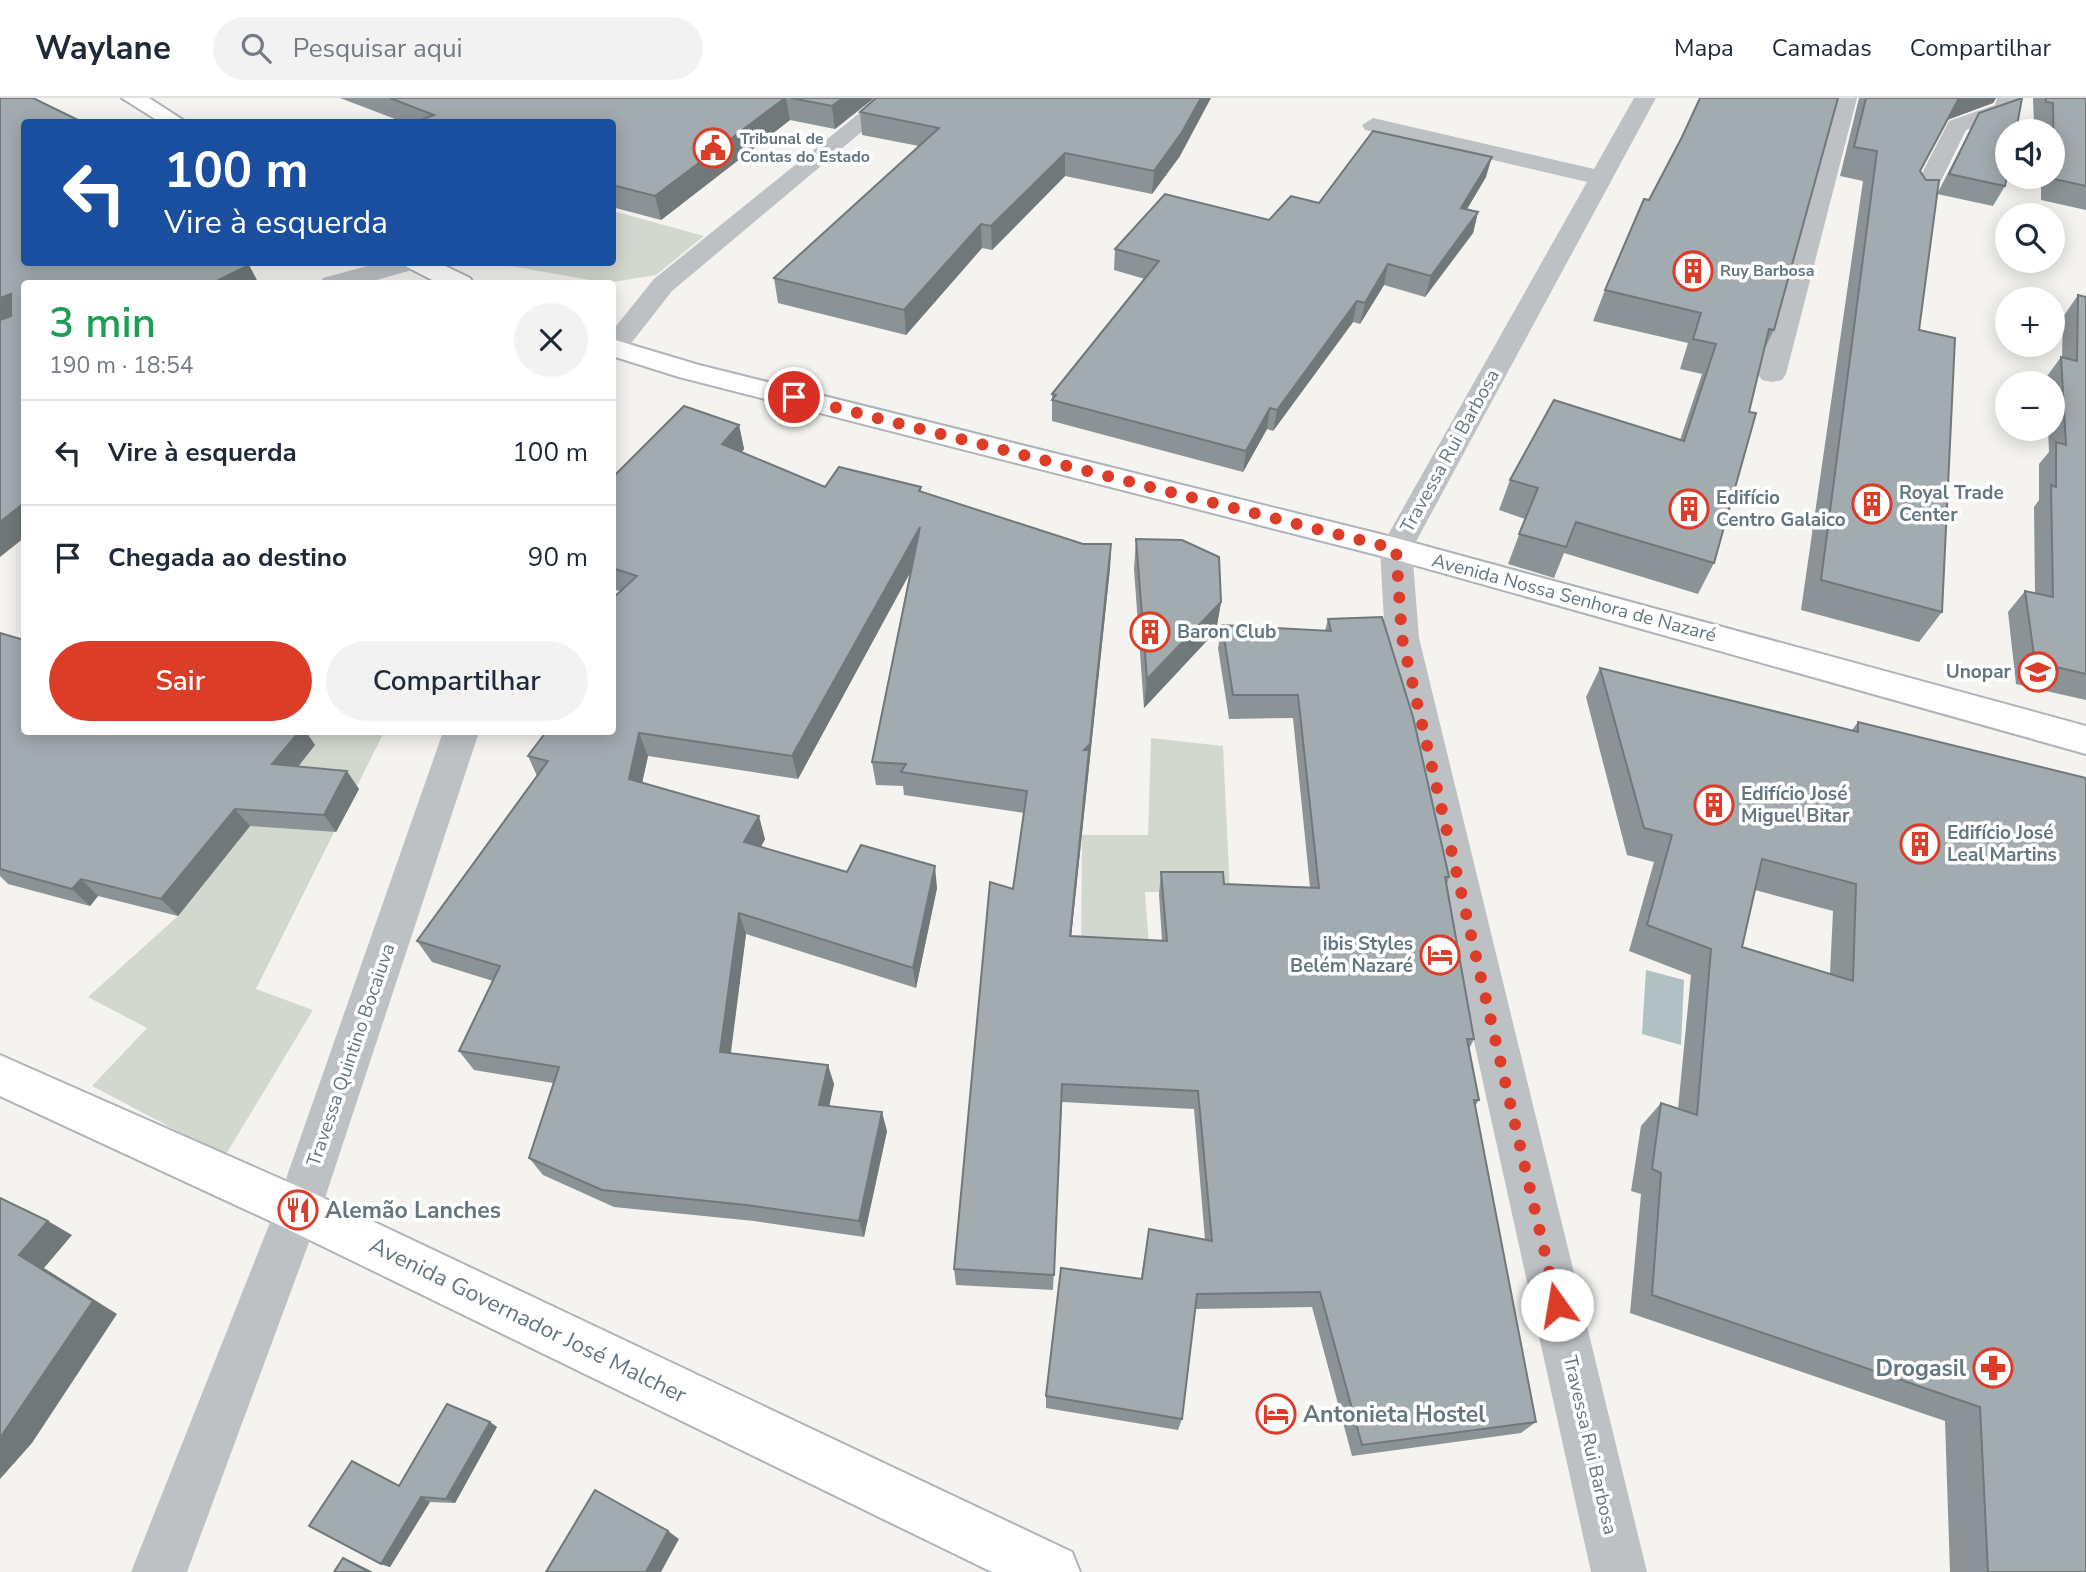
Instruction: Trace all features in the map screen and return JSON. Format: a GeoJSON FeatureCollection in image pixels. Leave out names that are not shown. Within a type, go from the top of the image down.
{"type":"FeatureCollection","features":[{"type":"Feature","properties":{"kind":"main road"},"geometry":{"type":"LineString","coordinates":[[133,98],[170,119]]}},
{"type":"Feature","properties":{"kind":"main road"},"geometry":{"type":"LineString","coordinates":[[423,266],[452,280]]}},
{"type":"Feature","properties":{"kind":"main road","name":"Avenida Nossa Senhora de Nazaré"},"geometry":{"type":"LineString","coordinates":[[616,348],[689,371],[1396,549],[2086,740]]}},
{"type":"Feature","properties":{"kind":"main road","name":"Avenida Governador José Malcher"},"geometry":{"type":"LineString","coordinates":[[0,1075],[298,1210],[1052,1572]]}},
{"type":"Feature","properties":{"kind":"street"},"geometry":{"type":"LineString","coordinates":[[616,343],[663,285],[891,98]]}},
{"type":"Feature","properties":{"kind":"street","name":"Travessa Rui Barbosa"},"geometry":{"type":"LineString","coordinates":[[1619,1572],[1402,638],[1396,549],[1645,98]]}},
{"type":"Feature","properties":{"kind":"street"},"geometry":{"type":"LineString","coordinates":[[1772,374],[1846,98]]}},
{"type":"Feature","properties":{"kind":"street"},"geometry":{"type":"LineString","coordinates":[[1919,202],[1957,125],[2005,110],[2008,98]]}},
{"type":"Feature","properties":{"kind":"street"},"geometry":{"type":"LineString","coordinates":[[1373,125],[1601,178]]}},
{"type":"Feature","properties":{"kind":"street"},"geometry":{"type":"LineString","coordinates":[[348,280],[399,266]]}},
{"type":"Feature","properties":{"kind":"street","name":"Travessa Quintino Bocaiuva"},"geometry":{"type":"LineString","coordinates":[[159,1572],[298,1210],[460,735]]}},
{"type":"Feature","properties":{"kind":"shaded area"},"geometry":{"type":"Polygon","coordinates":[[[616,212],[704,236],[656,275],[616,282],[590,280],[511,266],[616,266],[616,212]]]}},
{"type":"Feature","properties":{"kind":"shaded area"},"geometry":{"type":"Polygon","coordinates":[[[265,735],[383,735],[256,989],[313,1010],[225,1156],[92,1086],[147,1028],[88,997],[178,916],[265,735]]]}},
{"type":"Feature","properties":{"kind":"shaded area"},"geometry":{"type":"Polygon","coordinates":[[[1151,738],[1223,746],[1230,892],[1145,892],[1150,959],[1081,957],[1082,835],[1148,835],[1151,738]]]}},
{"type":"Feature","properties":{"kind":"shaded area"},"geometry":{"type":"Polygon","coordinates":[[[1646,970],[1684,980],[1681,1045],[1642,1034],[1646,970]]]}},
{"type":"Feature","properties":{"kind":"building"},"geometry":{"type":"Polygon","coordinates":[[[0,98],[33,98],[76,119],[21,119],[21,266],[247,266],[219,280],[21,280],[21,505],[0,522],[0,320],[11,316],[11,294],[0,298],[0,98]]]}},
{"type":"Feature","properties":{"kind":"building"},"geometry":{"type":"Polygon","coordinates":[[[390,98],[785,98],[655,196],[616,186],[616,119],[423,119],[434,115],[390,98]]]}},
{"type":"Feature","properties":{"kind":"building"},"geometry":{"type":"Polygon","coordinates":[[[791,98],[843,98],[832,106],[791,98]]]}},
{"type":"Feature","properties":{"kind":"building"},"geometry":{"type":"Polygon","coordinates":[[[876,98],[1201,98],[1182,132],[1154,171],[1065,153],[991,226],[981,224],[904,310],[774,278],[939,128],[860,112],[876,98]]]}},
{"type":"Feature","properties":{"kind":"building"},"geometry":{"type":"Polygon","coordinates":[[[1700,98],[1838,98],[1774,330],[1769,329],[1749,412],[1756,413],[1714,563],[1576,522],[1566,547],[1519,534],[1538,488],[1510,480],[1554,400],[1684,441],[1716,344],[1693,339],[1701,313],[1605,290],[1644,199],[1649,200],[1700,98]]]}},
{"type":"Feature","properties":{"kind":"building"},"geometry":{"type":"Polygon","coordinates":[[[1866,98],[1959,98],[1920,171],[1926,180],[1939,180],[1919,330],[1955,338],[1942,612],[1821,580],[1877,151],[1854,147],[1866,98]]]}},
{"type":"Feature","properties":{"kind":"building"},"geometry":{"type":"Polygon","coordinates":[[[2022,98],[2018,119],[1995,119],[1995,184],[1949,174],[1979,113],[2022,98]]]}},
{"type":"Feature","properties":{"kind":"building"},"geometry":{"type":"Polygon","coordinates":[[[2046,98],[2086,98],[2086,186],[2065,181],[2065,119],[2053,119],[2053,103],[2046,102],[2046,98]]]}},
{"type":"Feature","properties":{"kind":"building"},"geometry":{"type":"Polygon","coordinates":[[[1373,131],[1492,157],[1461,208],[1478,212],[1431,276],[1388,264],[1365,303],[1357,301],[1277,410],[1270,408],[1246,451],[1052,400],[1056,395],[1052,394],[1159,261],[1115,249],[1165,194],[1269,220],[1291,196],[1319,203],[1373,131]]]}},
{"type":"Feature","properties":{"kind":"building"},"geometry":{"type":"Polygon","coordinates":[[[2078,295],[2086,297],[2086,674],[2035,662],[2025,591],[2053,597],[2051,485],[2056,487],[2056,442],[2066,445],[2065,371],[2062,371],[2061,357],[2077,361],[2078,295]]]}},
{"type":"Feature","properties":{"kind":"building"},"geometry":{"type":"Polygon","coordinates":[[[684,406],[739,425],[722,444],[825,487],[839,467],[921,487],[919,491],[1083,544],[1111,544],[1090,744],[1084,750],[1089,750],[1070,936],[1167,941],[1161,872],[1223,872],[1224,884],[1319,888],[1298,695],[1233,695],[1222,625],[1331,631],[1328,619],[1382,617],[1413,717],[1449,877],[1445,877],[1474,1039],[1467,1039],[1479,1100],[1474,1100],[1536,1422],[1362,1445],[1320,1292],[1197,1294],[1182,1419],[1046,1396],[1061,1268],[1142,1279],[1149,1229],[1212,1241],[1198,1091],[1062,1084],[1054,1275],[954,1269],[990,882],[1013,889],[1027,791],[901,772],[906,764],[872,762],[920,527],[792,756],[639,733],[629,779],[759,816],[744,842],[847,872],[861,845],[935,866],[913,968],[739,913],[720,1052],[828,1065],[819,1105],[882,1112],[859,1221],[746,1205],[602,1190],[529,1158],[559,1067],[459,1051],[500,966],[417,941],[548,761],[528,756],[544,735],[616,735],[616,595],[637,576],[616,569],[616,474],[684,406]]]}},
{"type":"Feature","properties":{"kind":"building"},"geometry":{"type":"Polygon","coordinates":[[[1136,539],[1182,540],[1219,557],[1221,602],[1147,679],[1136,539]]]}},
{"type":"Feature","properties":{"kind":"building"},"geometry":{"type":"Polygon","coordinates":[[[0,633],[21,639],[21,735],[296,735],[272,764],[347,771],[324,815],[235,809],[161,899],[81,879],[72,889],[0,869],[0,633]]]}},
{"type":"Feature","properties":{"kind":"building"},"geometry":{"type":"Polygon","coordinates":[[[1600,668],[1858,732],[1858,722],[2086,778],[2086,1572],[1988,1572],[1980,1407],[1652,1295],[1661,1173],[1652,1169],[1661,1103],[1697,1115],[1711,949],[1647,925],[1672,835],[1644,828],[1600,668]],[[1762,859],[1742,947],[1853,981],[1856,884],[1762,859]]]}},
{"type":"Feature","properties":{"kind":"building"},"geometry":{"type":"Polygon","coordinates":[[[0,1198],[48,1221],[19,1255],[93,1301],[0,1438],[0,1198]]]}},
{"type":"Feature","properties":{"kind":"building"},"geometry":{"type":"Polygon","coordinates":[[[447,1404],[490,1422],[446,1499],[421,1497],[381,1564],[309,1526],[352,1461],[399,1486],[447,1404]]]}},
{"type":"Feature","properties":{"kind":"building"},"geometry":{"type":"Polygon","coordinates":[[[595,1490],[668,1531],[646,1572],[546,1572],[595,1490]]]}},
{"type":"Feature","properties":{"kind":"building"},"geometry":{"type":"Polygon","coordinates":[[[343,1558],[369,1572],[334,1572],[343,1558]]]}},
{"type":"Feature","properties":{"kind":"place","name":"Tribunal de Contas do Estado"},"geometry":{"type":"Point","coordinates":[713,148]}},
{"type":"Feature","properties":{"kind":"place","name":"Ruy Barbosa"},"geometry":{"type":"Point","coordinates":[1693,271]}},
{"type":"Feature","properties":{"kind":"place","name":"Royal Trade Center"},"geometry":{"type":"Point","coordinates":[1872,504]}},
{"type":"Feature","properties":{"kind":"place","name":"Edifício Centro Galaico"},"geometry":{"type":"Point","coordinates":[1689,509]}},
{"type":"Feature","properties":{"kind":"place","name":"Baron Club"},"geometry":{"type":"Point","coordinates":[1150,632]}},
{"type":"Feature","properties":{"kind":"place","name":"Unopar"},"geometry":{"type":"Point","coordinates":[2038,672]}},
{"type":"Feature","properties":{"kind":"place","name":"Edifício José Miguel Bitar"},"geometry":{"type":"Point","coordinates":[1714,805]}},
{"type":"Feature","properties":{"kind":"place","name":"Edifício José Leal Martins"},"geometry":{"type":"Point","coordinates":[1920,844]}},
{"type":"Feature","properties":{"kind":"place","name":"ibis Styles Belém Nazaré"},"geometry":{"type":"Point","coordinates":[1440,955]}},
{"type":"Feature","properties":{"kind":"place","name":"Alemão Lanches"},"geometry":{"type":"Point","coordinates":[298,1210]}},
{"type":"Feature","properties":{"kind":"place","name":"Drogasil"},"geometry":{"type":"Point","coordinates":[1993,1368]}},
{"type":"Feature","properties":{"kind":"place","name":"Antonieta Hostel"},"geometry":{"type":"Point","coordinates":[1276,1414]}},
{"type":"Feature","properties":{"kind":"route"},"geometry":{"type":"LineString","coordinates":[[794,397],[1396,549],[1402,638],[1557,1305]]}}]}
